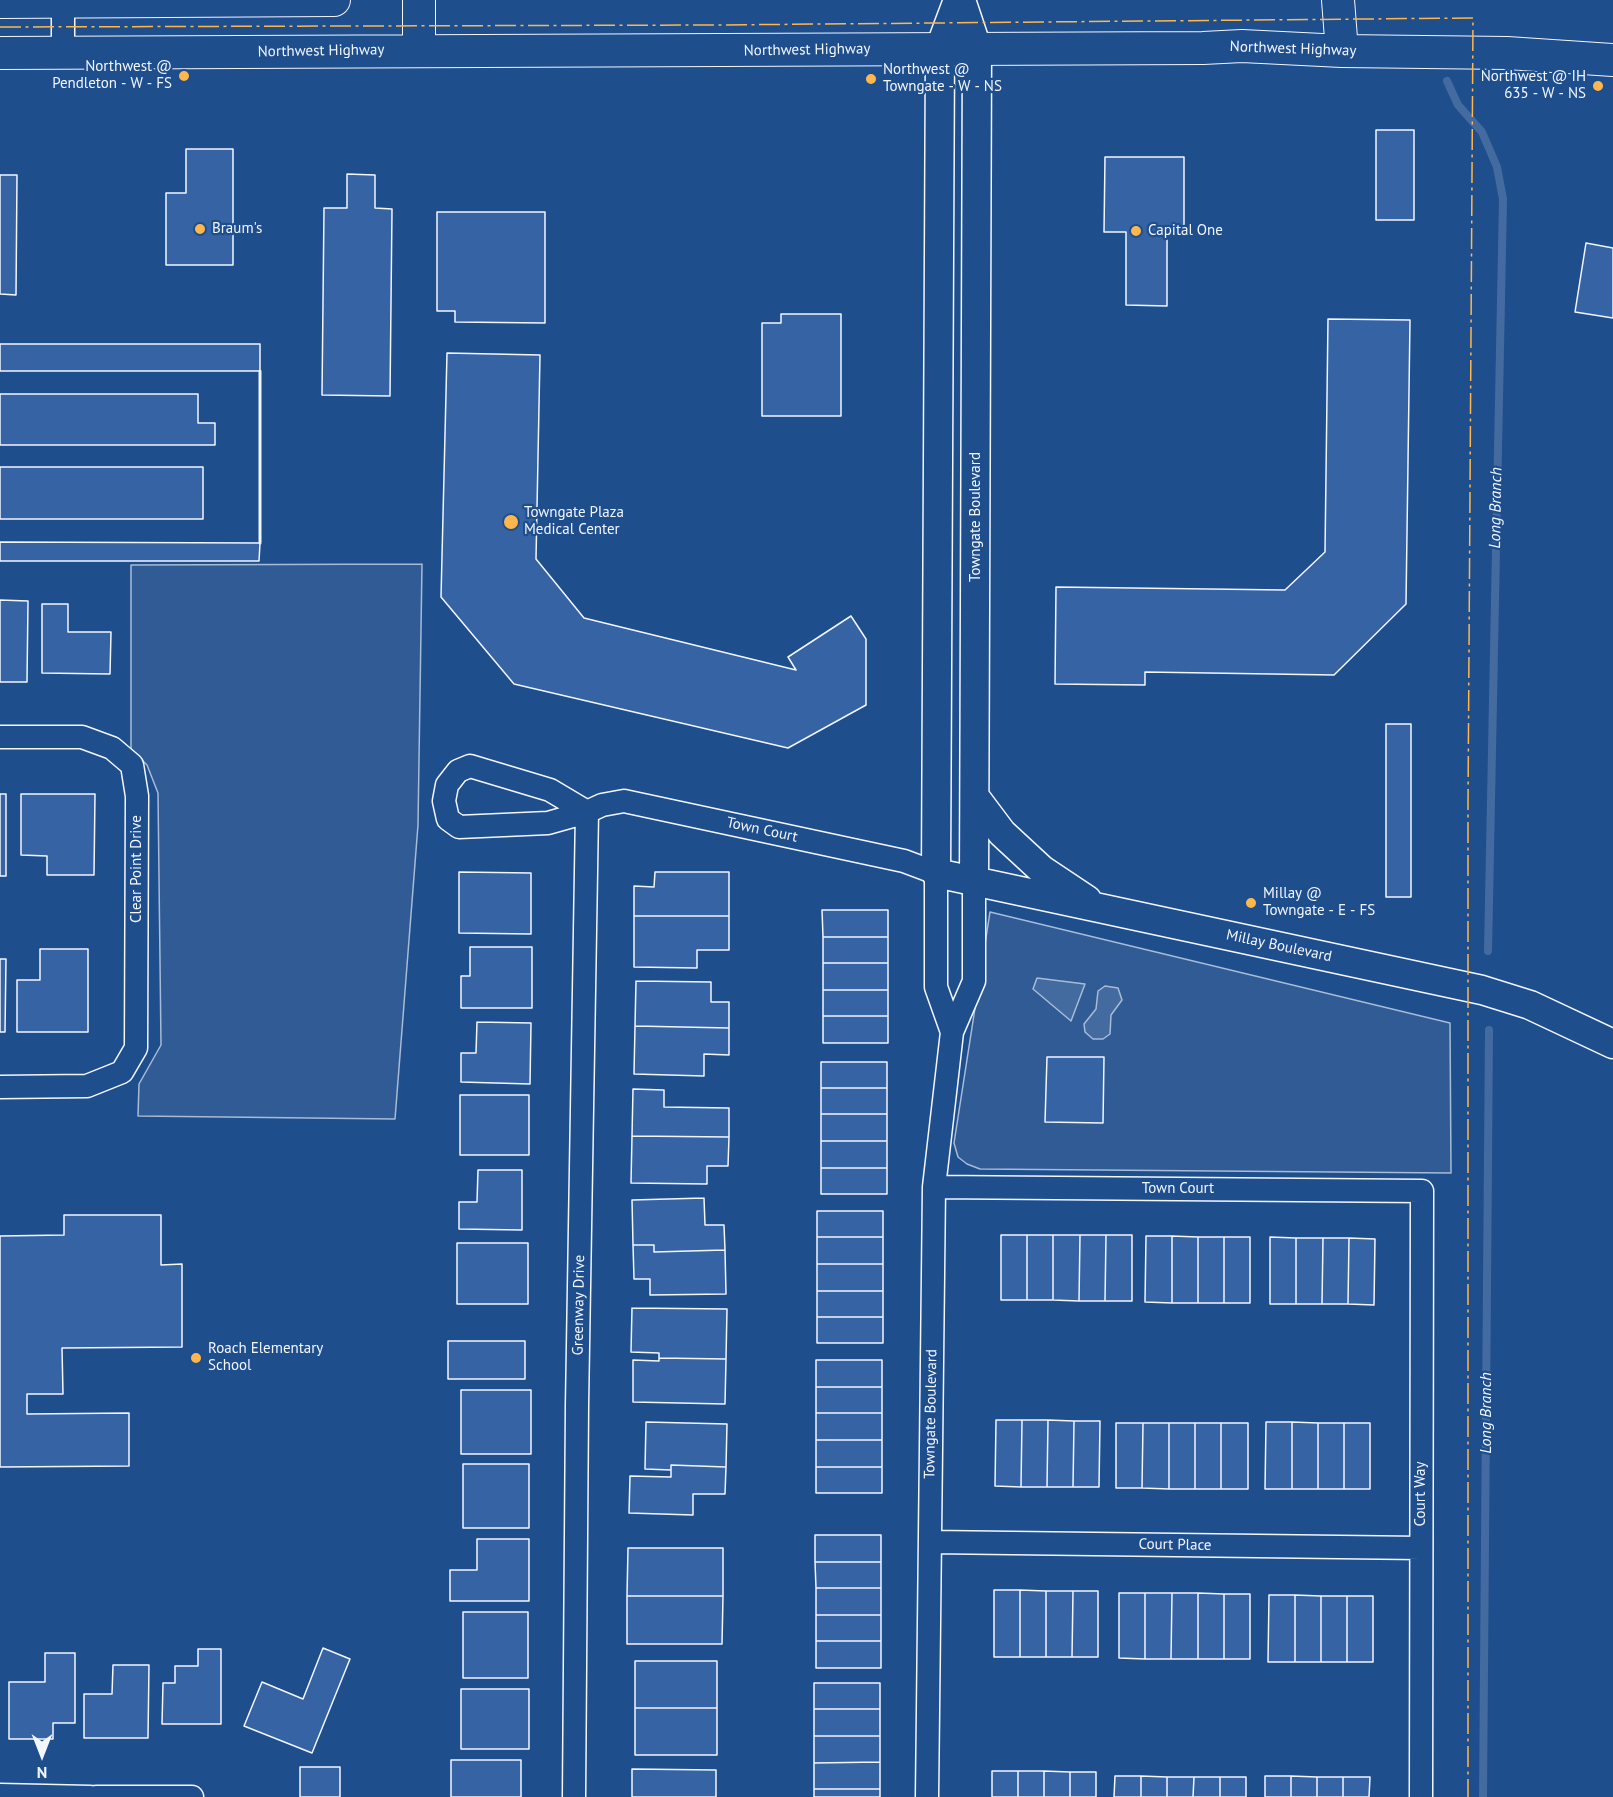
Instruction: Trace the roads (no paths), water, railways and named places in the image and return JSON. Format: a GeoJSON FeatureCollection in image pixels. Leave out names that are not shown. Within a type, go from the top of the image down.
{"type":"FeatureCollection","features":[{"type":"Feature","properties":{"kind":"main road"},"geometry":{"type":"LineString","coordinates":[[0,2],[334,0]]}},
{"type":"Feature","properties":{"kind":"main road"},"geometry":{"type":"LineString","coordinates":[[419,0],[419,50]]}},
{"type":"Feature","properties":{"kind":"main road"},"geometry":{"type":"LineString","coordinates":[[1338,0],[1342,51]]}},
{"type":"Feature","properties":{"kind":"main road","name":"Northwest Highway"},"geometry":{"type":"LineString","coordinates":[[0,53],[1242,46],[1342,51],[1507,53],[1613,60]]}},
{"type":"Feature","properties":{"kind":"street","name":"Towngate Boulevard"},"geometry":{"type":"LineString","coordinates":[[927,1797],[934,1187],[952,1032],[974,981],[977,48],[959,0]]}},
{"type":"Feature","properties":{"kind":"street","name":"Towngate Boulevard"},"geometry":{"type":"LineString","coordinates":[[952,1032],[936,987],[939,48],[959,0]]}},
{"type":"Feature","properties":{"kind":"street"},"geometry":{"type":"LineString","coordinates":[[63,1],[63,54]]}},
{"type":"Feature","properties":{"kind":"street"},"geometry":{"type":"LineString","coordinates":[[938,480],[976,480]]}},
{"type":"Feature","properties":{"kind":"street","name":"Clear Point Drive"},"geometry":{"type":"LineString","coordinates":[[0,737],[82,737],[112,748],[132,765],[137,796],[136,1048],[122,1072],[87,1086],[0,1087]]}},
{"type":"Feature","properties":{"kind":"street","name":"Town Court"},"geometry":{"type":"LineString","coordinates":[[586,812],[550,790],[470,766],[458,771],[447,785],[444,801],[448,819],[459,827],[548,823],[586,812],[602,805],[624,801],[892,858],[936,873]]}},
{"type":"Feature","properties":{"kind":"street"},"geometry":{"type":"LineString","coordinates":[[975,797],[1002,833],[1042,870],[1101,909]]}},
{"type":"Feature","properties":{"kind":"street","name":"Greenway Drive"},"geometry":{"type":"LineString","coordinates":[[574,1797],[586,812]]}},
{"type":"Feature","properties":{"kind":"street","name":"Millay Boulevard"},"geometry":{"type":"LineString","coordinates":[[936,873],[974,883],[1482,990],[1530,1005],[1613,1044]]}},
{"type":"Feature","properties":{"kind":"street","name":"Town Court"},"geometry":{"type":"LineString","coordinates":[[934,1187],[1422,1191]]}},
{"type":"Feature","properties":{"kind":"street","name":"Court Way"},"geometry":{"type":"LineString","coordinates":[[1421,1797],[1422,1191]]}},
{"type":"Feature","properties":{"kind":"street","name":"Court Place"},"geometry":{"type":"LineString","coordinates":[[930,1542],[1421,1548]]}},
{"type":"Feature","properties":{"kind":"street"},"geometry":{"type":"LineString","coordinates":[[0,1795],[90,1797]]}},
{"type":"Feature","properties":{"kind":"street"},"geometry":{"type":"LineString","coordinates":[[96,1797],[192,1797]]}},
{"type":"Feature","properties":{"kind":"waterway","name":"Long Branch"},"geometry":{"type":"LineString","coordinates":[[1447,81],[1458,105],[1482,132],[1497,167],[1503,199],[1488,951]]}},
{"type":"Feature","properties":{"kind":"waterway","name":"Long Branch"},"geometry":{"type":"LineString","coordinates":[[1483,1797],[1489,1030]]}},
{"type":"Feature","properties":{"kind":"place","name":"Northwest @ Pendleton - W - FS"},"geometry":{"type":"Point","coordinates":[184,76]}},
{"type":"Feature","properties":{"kind":"place","name":"Northwest @ Towngate - W - NS"},"geometry":{"type":"Point","coordinates":[871,79]}},
{"type":"Feature","properties":{"kind":"place","name":"Northwest @ IH 635 - W - NS"},"geometry":{"type":"Point","coordinates":[1598,86]}},
{"type":"Feature","properties":{"kind":"place","name":"Braum's"},"geometry":{"type":"Point","coordinates":[200,229]}},
{"type":"Feature","properties":{"kind":"place","name":"Capital One"},"geometry":{"type":"Point","coordinates":[1136,231]}},
{"type":"Feature","properties":{"kind":"place","name":"Towngate Plaza Medical Center"},"geometry":{"type":"Point","coordinates":[511,522]}},
{"type":"Feature","properties":{"kind":"place","name":"Millay @ Towngate - E - FS"},"geometry":{"type":"Point","coordinates":[1251,903]}},
{"type":"Feature","properties":{"kind":"place","name":"Roach Elementary School"},"geometry":{"type":"Point","coordinates":[196,1358]}}]}
